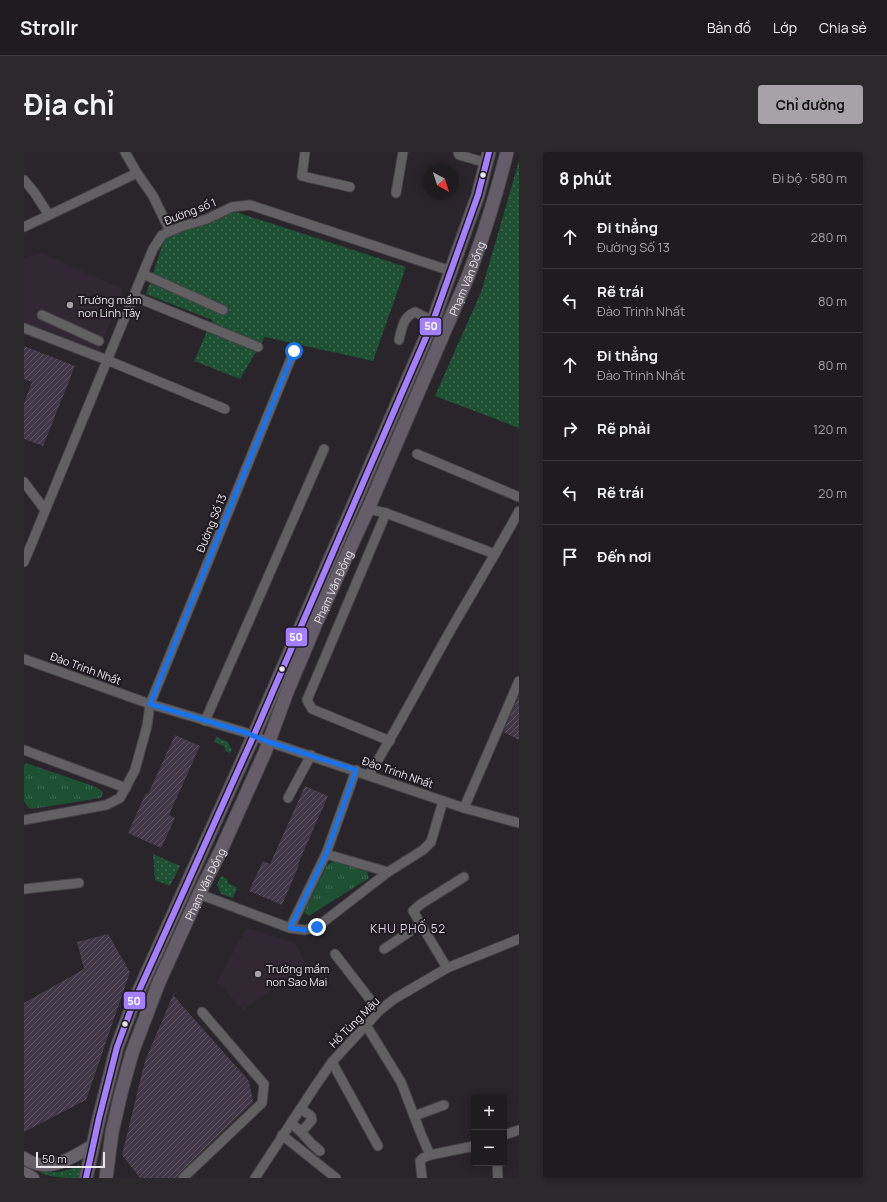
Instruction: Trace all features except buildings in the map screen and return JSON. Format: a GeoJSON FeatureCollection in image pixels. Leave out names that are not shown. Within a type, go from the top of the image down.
{"type":"FeatureCollection","features":[{"type":"Feature","properties":{"kind":"highway","name":"Phạm Văn Đồng"},"geometry":{"type":"LineString","coordinates":[[106,1178],[112,1132],[121,1093],[132,1053],[159,982],[199,894],[222,848],[269,742],[287,692],[314,628],[368,509],[467,280],[498,189],[507,152]]}},
{"type":"Feature","properties":{"kind":"highway","name":"Phạm Văn Đồng"},"geometry":{"type":"LineString","coordinates":[[86,1178],[92,1146],[117,1047],[133,1004],[254,735],[433,321],[478,195],[488,157]]}},
{"type":"Feature","properties":{"kind":"main road"},"geometry":{"type":"LineString","coordinates":[[24,1158],[36,1165],[48,1166],[66,1160],[92,1146]]}},
{"type":"Feature","properties":{"kind":"main road"},"geometry":{"type":"LineString","coordinates":[[24,1173],[33,1178]]}},
{"type":"Feature","properties":{"kind":"street"},"geometry":{"type":"LineString","coordinates":[[125,152],[153,196],[170,231]]}},
{"type":"Feature","properties":{"kind":"street"},"geometry":{"type":"LineString","coordinates":[[305,152],[302,176],[350,186]]}},
{"type":"Feature","properties":{"kind":"street"},"geometry":{"type":"LineString","coordinates":[[396,193],[403,152]]}},
{"type":"Feature","properties":{"kind":"street"},"geometry":{"type":"LineString","coordinates":[[458,152],[459,155],[488,157]]}},
{"type":"Feature","properties":{"kind":"street"},"geometry":{"type":"LineString","coordinates":[[24,227],[137,172]]}},
{"type":"Feature","properties":{"kind":"street"},"geometry":{"type":"LineString","coordinates":[[24,180],[49,215]]}},
{"type":"Feature","properties":{"kind":"street","name":"Đường số 1"},"geometry":{"type":"LineString","coordinates":[[24,559],[153,249],[162,235],[180,226],[207,219],[232,207],[250,205],[451,271]]}},
{"type":"Feature","properties":{"kind":"street"},"geometry":{"type":"LineString","coordinates":[[143,274],[223,310]]}},
{"type":"Feature","properties":{"kind":"street"},"geometry":{"type":"LineString","coordinates":[[133,296],[258,347]]}},
{"type":"Feature","properties":{"kind":"street"},"geometry":{"type":"LineString","coordinates":[[400,340],[404,322],[409,314],[415,312],[433,321]]}},
{"type":"Feature","properties":{"kind":"street"},"geometry":{"type":"LineString","coordinates":[[42,315],[99,341]]}},
{"type":"Feature","properties":{"kind":"street"},"geometry":{"type":"LineString","coordinates":[[60,342],[68,326]]}},
{"type":"Feature","properties":{"kind":"street"},"geometry":{"type":"LineString","coordinates":[[24,328],[107,360],[225,409]]}},
{"type":"Feature","properties":{"kind":"street","name":"Đường Số 13"},"geometry":{"type":"LineString","coordinates":[[24,820],[106,805],[120,798],[126,788],[135,770],[147,726],[150,704],[294,351]]}},
{"type":"Feature","properties":{"kind":"street"},"geometry":{"type":"LineString","coordinates":[[204,721],[324,449]]}},
{"type":"Feature","properties":{"kind":"street"},"geometry":{"type":"LineString","coordinates":[[417,454],[519,497]]}},
{"type":"Feature","properties":{"kind":"street"},"geometry":{"type":"LineString","coordinates":[[24,482],[45,510]]}},
{"type":"Feature","properties":{"kind":"street"},"geometry":{"type":"LineString","coordinates":[[368,509],[386,513],[495,554]]}},
{"type":"Feature","properties":{"kind":"street"},"geometry":{"type":"LineString","coordinates":[[369,775],[390,741],[457,619],[519,511]]}},
{"type":"Feature","properties":{"kind":"street"},"geometry":{"type":"LineString","coordinates":[[386,513],[307,700],[312,709],[390,741]]}},
{"type":"Feature","properties":{"kind":"street","name":"Đào Trinh Nhất"},"geometry":{"type":"LineString","coordinates":[[24,659],[150,704],[254,735],[269,742],[356,770],[464,808],[519,822]]}},
{"type":"Feature","properties":{"kind":"street"},"geometry":{"type":"LineString","coordinates":[[464,808],[519,681]]}},
{"type":"Feature","properties":{"kind":"street"},"geometry":{"type":"LineString","coordinates":[[24,750],[126,788]]}},
{"type":"Feature","properties":{"kind":"street"},"geometry":{"type":"LineString","coordinates":[[288,798],[311,755]]}},
{"type":"Feature","properties":{"kind":"street"},"geometry":{"type":"LineString","coordinates":[[290,928],[326,854],[356,770]]}},
{"type":"Feature","properties":{"kind":"street"},"geometry":{"type":"LineString","coordinates":[[199,894],[290,928],[305,930],[317,927],[388,872],[423,850],[431,842],[443,801]]}},
{"type":"Feature","properties":{"kind":"street"},"geometry":{"type":"LineString","coordinates":[[326,854],[388,872]]}},
{"type":"Feature","properties":{"kind":"street"},"geometry":{"type":"LineString","coordinates":[[447,968],[413,911],[421,904],[464,877]]}},
{"type":"Feature","properties":{"kind":"street"},"geometry":{"type":"LineString","coordinates":[[24,889],[79,883]]}},
{"type":"Feature","properties":{"kind":"street"},"geometry":{"type":"LineString","coordinates":[[384,949],[421,924]]}},
{"type":"Feature","properties":{"kind":"street","name":"Hồ Tùng Mậu"},"geometry":{"type":"LineString","coordinates":[[255,1178],[282,1135],[332,1062],[379,1011],[394,999],[447,968],[517,943]]}},
{"type":"Feature","properties":{"kind":"street"},"geometry":{"type":"LineString","coordinates":[[335,954],[379,1011]]}},
{"type":"Feature","properties":{"kind":"street"},"geometry":{"type":"LineString","coordinates":[[183,1178],[262,1103],[264,1084],[202,1012]]}},
{"type":"Feature","properties":{"kind":"street"},"geometry":{"type":"LineString","coordinates":[[366,1025],[401,1082],[430,1156]]}},
{"type":"Feature","properties":{"kind":"street"},"geometry":{"type":"LineString","coordinates":[[332,1062],[378,1146]]}},
{"type":"Feature","properties":{"kind":"street"},"geometry":{"type":"LineString","coordinates":[[414,1116],[444,1105]]}},
{"type":"Feature","properties":{"kind":"street"},"geometry":{"type":"LineString","coordinates":[[299,1130],[304,1129],[312,1120],[310,1116],[301,1109]]}},
{"type":"Feature","properties":{"kind":"street"},"geometry":{"type":"LineString","coordinates":[[291,1123],[320,1151]]}},
{"type":"Feature","properties":{"kind":"street"},"geometry":{"type":"LineString","coordinates":[[507,1134],[519,1130]]}},
{"type":"Feature","properties":{"kind":"street"},"geometry":{"type":"LineString","coordinates":[[282,1135],[336,1178]]}},
{"type":"Feature","properties":{"kind":"street"},"geometry":{"type":"LineString","coordinates":[[422,1178],[420,1161],[423,1158],[471,1147]]}},
{"type":"Feature","properties":{"kind":"street"},"geometry":{"type":"LineString","coordinates":[[497,1166],[498,1178]]}},
{"type":"Feature","properties":{"kind":"shaded area","name":"Trường mầm non Linh Tây"},"geometry":{"type":"Polygon","coordinates":[[[42,253],[123,289],[99,351],[24,322],[24,258],[42,253]]]}},
{"type":"Feature","properties":{"kind":"shaded area","name":"Trường mầm non Sao Mai"},"geometry":{"type":"Polygon","coordinates":[[[246,928],[295,943],[307,965],[243,1010],[217,982],[246,928]]]}},
{"type":"Feature","properties":{"kind":"green space"},"geometry":{"type":"Polygon","coordinates":[[[519,161],[519,428],[435,396],[481,292],[519,161]]]}},
{"type":"Feature","properties":{"kind":"green space"},"geometry":{"type":"Polygon","coordinates":[[[233,211],[406,267],[373,361],[265,337],[240,379],[194,361],[212,320],[146,294],[165,237],[233,211]]]}},
{"type":"Feature","properties":{"kind":"green space"},"geometry":{"type":"Polygon","coordinates":[[[216,737],[228,742],[232,750],[230,753],[225,751],[224,746],[214,742],[216,737]]]}},
{"type":"Feature","properties":{"kind":"green space"},"geometry":{"type":"Polygon","coordinates":[[[26,763],[96,787],[103,792],[102,796],[100,798],[32,809],[28,807],[24,801],[24,765],[26,763]]]}},
{"type":"Feature","properties":{"kind":"green space"},"geometry":{"type":"Polygon","coordinates":[[[153,854],[180,866],[170,886],[155,880],[153,854]]]}},
{"type":"Feature","properties":{"kind":"green space"},"geometry":{"type":"Polygon","coordinates":[[[334,861],[367,871],[369,878],[309,916],[304,912],[327,865],[334,861]]]}},
{"type":"Feature","properties":{"kind":"green space"},"geometry":{"type":"Polygon","coordinates":[[[221,876],[227,879],[228,883],[236,887],[237,889],[233,898],[221,894],[217,885],[221,876]]]}},
{"type":"Feature","properties":{"kind":"green space"},"geometry":{"type":"Polygon","coordinates":[[[79,1165],[82,1169],[80,1178],[49,1176],[33,1168],[56,1172],[67,1170],[79,1165]]]}},
{"type":"Feature","properties":{"kind":"transit line","name":"50"},"geometry":{"type":"LineString","coordinates":[[86,1178],[117,1047],[133,1004],[254,735],[433,321],[478,195],[489,152]]}},
{"type":"Feature","properties":{"kind":"place","name":"Trường mầm non Linh Tây"},"geometry":{"type":"Point","coordinates":[70,305]}},
{"type":"Feature","properties":{"kind":"place","name":"Trường mầm non Sao Mai"},"geometry":{"type":"Point","coordinates":[258,974]}},
{"type":"Feature","properties":{"kind":"district","name":"KHU PHỐ 52"},"geometry":{"type":"Point","coordinates":[408,928]}},
{"type":"Feature","properties":{"kind":"route"},"geometry":{"type":"LineString","coordinates":[[294,351],[150,704],[254,735],[269,742],[356,770],[326,854],[290,928],[305,930],[317,927]]}}]}
